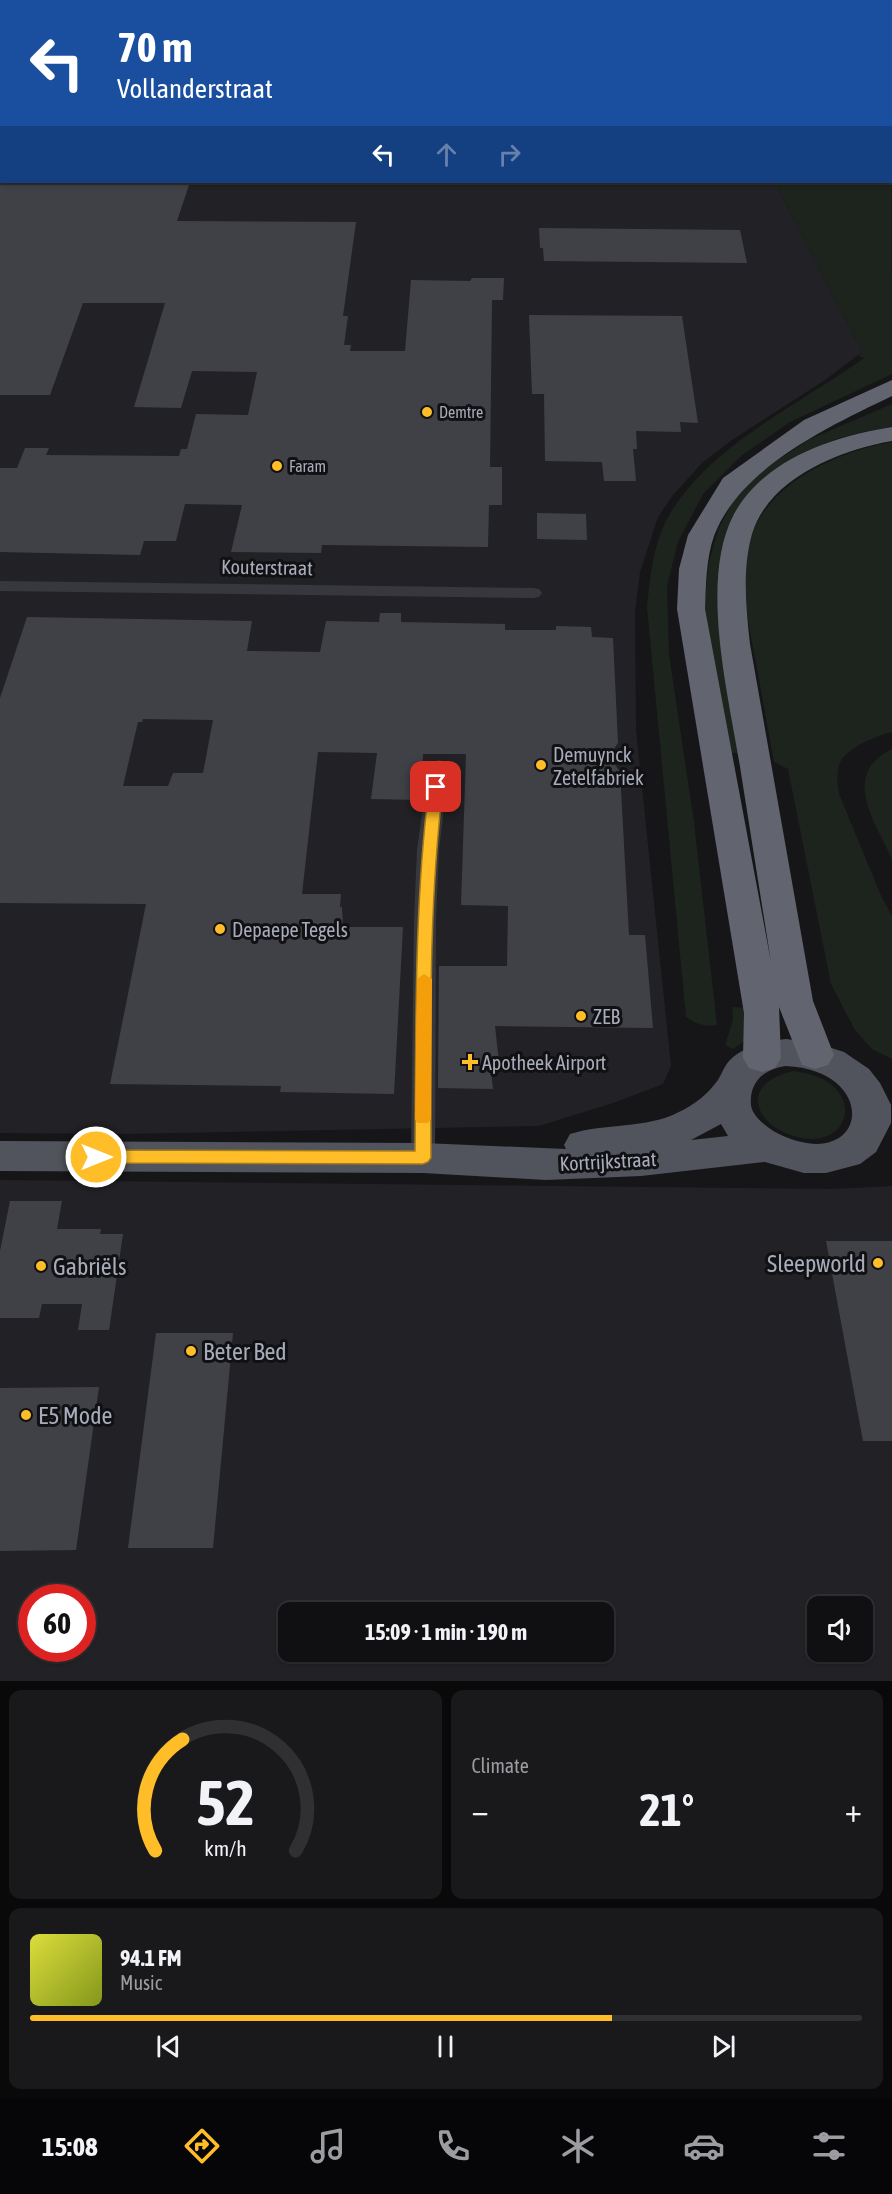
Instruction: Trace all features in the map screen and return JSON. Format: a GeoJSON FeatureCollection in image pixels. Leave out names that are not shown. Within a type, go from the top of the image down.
{"type":"FeatureCollection","features":[{"type":"Feature","properties":{"kind":"highway"},"geometry":{"type":"LineString","coordinates":[[762,1058],[762,1013],[691,609],[693,569],[701,535],[732,484],[813,425],[892,387]]}},
{"type":"Feature","properties":{"kind":"highway"},"geometry":{"type":"LineString","coordinates":[[816,1055],[795,1001],[739,660],[731,587],[740,532],[753,505],[777,480],[824,452],[892,434]]}},
{"type":"Feature","properties":{"kind":"main road"},"geometry":{"type":"LineString","coordinates":[[788,1052],[816,1055],[845,1068],[879,1092],[873,1111],[880,1136],[848,1152],[824,1158],[794,1157],[765,1147],[744,1130],[733,1109],[733,1088],[743,1070],[762,1058],[788,1052]]}},
{"type":"Feature","properties":{"kind":"main road","name":"Kortrijkstraat"},"geometry":{"type":"LineString","coordinates":[[436,1158],[547,1150],[625,1140],[677,1130],[711,1114],[733,1088]]}},
{"type":"Feature","properties":{"kind":"main road","name":"Kortrijkstraat"},"geometry":{"type":"LineString","coordinates":[[0,1156],[436,1158],[546,1165],[633,1162],[765,1147]]}},
{"type":"Feature","properties":{"kind":"street","name":"Kouterstraat"},"geometry":{"type":"LineString","coordinates":[[0,586],[532,593]]}},
{"type":"Feature","properties":{"kind":"street"},"geometry":{"type":"LineString","coordinates":[[436,1158],[425,921],[428,850],[439,766]]}},
{"type":"Feature","properties":{"kind":"shaded area"},"geometry":{"type":"Polygon","coordinates":[[[0,183],[776,183],[862,352],[825,380],[732,440],[703,462],[673,495],[658,517],[640,572],[635,612],[636,730],[671,1066],[663,1084],[616,1102],[539,1126],[120,1134],[0,1133],[0,183]]]}},
{"type":"Feature","properties":{"kind":"shaded area"},"geometry":{"type":"Polygon","coordinates":[[[776,183],[891,183],[892,374],[790,422],[741,456],[703,494],[678,542],[667,586],[669,655],[694,822],[717,1025],[704,1025],[686,1017],[647,607],[658,540],[667,519],[684,493],[705,470],[756,429],[864,358],[858,356],[862,352],[776,183]]]}},
{"type":"Feature","properties":{"kind":"shaded area"},"geometry":{"type":"Polygon","coordinates":[[[892,404],[892,427],[846,436],[819,446],[789,464],[743,501],[742,754],[727,752],[704,608],[709,562],[718,530],[734,499],[757,474],[808,440],[892,404]]]}},
{"type":"Feature","properties":{"kind":"shaded area"},"geometry":{"type":"Polygon","coordinates":[[[892,442],[892,732],[854,748],[842,759],[837,775],[839,794],[882,898],[892,916],[892,1059],[872,1049],[855,1030],[831,984],[788,769],[774,762],[748,620],[744,575],[748,546],[756,524],[785,488],[826,463],[870,447],[892,442]]]}},
{"type":"Feature","properties":{"kind":"shaded area"},"geometry":{"type":"Polygon","coordinates":[[[892,749],[892,859],[871,815],[866,800],[865,785],[868,772],[876,759],[892,749]]]}},
{"type":"Feature","properties":{"kind":"shaded area"},"geometry":{"type":"Polygon","coordinates":[[[732,1007],[753,1008],[752,1036],[733,1049],[725,1045],[733,1020],[732,1007]]]}},
{"type":"Feature","properties":{"kind":"shaded area"},"geometry":{"type":"Polygon","coordinates":[[[793,1071],[818,1077],[835,1088],[844,1101],[845,1115],[840,1127],[828,1136],[812,1139],[782,1132],[762,1114],[758,1105],[758,1097],[764,1085],[777,1076],[793,1071]]]}},
{"type":"Feature","properties":{"kind":"shaded area"},"geometry":{"type":"Polygon","coordinates":[[[0,1180],[834,1189],[892,1186],[892,1681],[0,1681],[0,1180]]]}},
{"type":"Feature","properties":{"kind":"building"},"geometry":{"type":"Polygon","coordinates":[[[0,183],[190,183],[177,221],[356,222],[343,316],[348,316],[344,345],[351,345],[350,351],[405,351],[411,280],[470,281],[472,278],[504,278],[503,300],[492,300],[490,467],[502,467],[502,505],[489,505],[488,547],[322,545],[321,553],[231,552],[242,505],[185,504],[176,541],[144,541],[140,555],[0,552],[0,468],[17,468],[25,448],[49,448],[46,455],[179,456],[181,449],[187,449],[196,414],[248,415],[257,372],[192,371],[181,408],[134,407],[165,303],[83,303],[50,395],[0,395],[0,183]]]}},
{"type":"Feature","properties":{"kind":"building"},"geometry":{"type":"Polygon","coordinates":[[[539,228],[740,230],[747,263],[544,261],[543,248],[540,248],[539,228]]]}},
{"type":"Feature","properties":{"kind":"building"},"geometry":{"type":"Polygon","coordinates":[[[529,315],[682,316],[698,423],[680,422],[681,432],[636,431],[637,449],[633,449],[636,481],[604,481],[602,462],[545,461],[544,394],[532,394],[529,315]]]}},
{"type":"Feature","properties":{"kind":"building"},"geometry":{"type":"Polygon","coordinates":[[[537,513],[586,514],[587,540],[537,539],[537,513]]]}},
{"type":"Feature","properties":{"kind":"building"},"geometry":{"type":"Polygon","coordinates":[[[380,613],[401,613],[401,622],[505,624],[505,630],[556,630],[556,626],[591,627],[592,637],[613,638],[618,743],[609,756],[620,772],[629,935],[645,935],[653,1028],[495,1026],[500,1071],[491,1071],[493,1089],[438,1088],[439,966],[507,966],[508,906],[461,905],[466,754],[423,754],[421,800],[371,799],[377,753],[318,752],[302,894],[341,894],[343,927],[403,927],[394,1094],[280,1092],[281,1086],[110,1084],[146,904],[0,903],[0,698],[27,617],[252,621],[247,651],[320,652],[326,621],[379,622],[380,613]],[[143,719],[142,722],[138,722],[123,786],[168,786],[173,773],[203,773],[213,720],[143,719]]]}},
{"type":"Feature","properties":{"kind":"building"},"geometry":{"type":"Polygon","coordinates":[[[10,1201],[62,1201],[57,1229],[101,1229],[100,1234],[123,1234],[109,1330],[78,1330],[82,1304],[42,1304],[39,1318],[0,1318],[0,1251],[10,1201]]]}},
{"type":"Feature","properties":{"kind":"building"},"geometry":{"type":"Polygon","coordinates":[[[826,1241],[892,1241],[892,1441],[863,1441],[826,1241]]]}},
{"type":"Feature","properties":{"kind":"building"},"geometry":{"type":"Polygon","coordinates":[[[156,1333],[233,1333],[213,1548],[128,1548],[156,1333]]]}},
{"type":"Feature","properties":{"kind":"building"},"geometry":{"type":"Polygon","coordinates":[[[99,1387],[76,1550],[0,1551],[0,1388],[99,1387]]]}},
{"type":"Feature","properties":{"kind":"slow traffic"},"geometry":{"type":"LineString","coordinates":[[423,1119],[424,979]]}},
{"type":"Feature","properties":{"kind":"place","name":"Demtre"},"geometry":{"type":"Point","coordinates":[427,412]}},
{"type":"Feature","properties":{"kind":"place","name":"Faram"},"geometry":{"type":"Point","coordinates":[277,466]}},
{"type":"Feature","properties":{"kind":"place","name":"Demuynck Zetelfabriek"},"geometry":{"type":"Point","coordinates":[541,765]}},
{"type":"Feature","properties":{"kind":"place","name":"Depaepe Tegels"},"geometry":{"type":"Point","coordinates":[220,929]}},
{"type":"Feature","properties":{"kind":"place","name":"ZEB"},"geometry":{"type":"Point","coordinates":[581,1016]}},
{"type":"Feature","properties":{"kind":"place","name":"Apotheek Airport"},"geometry":{"type":"Point","coordinates":[470,1062]}},
{"type":"Feature","properties":{"kind":"place","name":"Sleepworld"},"geometry":{"type":"Point","coordinates":[878,1263]}},
{"type":"Feature","properties":{"kind":"place","name":"Gabriëls"},"geometry":{"type":"Point","coordinates":[41,1266]}},
{"type":"Feature","properties":{"kind":"place","name":"Beter Bed"},"geometry":{"type":"Point","coordinates":[191,1351]}},
{"type":"Feature","properties":{"kind":"place","name":"E5 Mode"},"geometry":{"type":"Point","coordinates":[26,1415]}},
{"type":"Feature","properties":{"kind":"route"},"geometry":{"type":"LineString","coordinates":[[96,1157],[423,1158],[425,921],[428,850],[436,787]]}}]}
